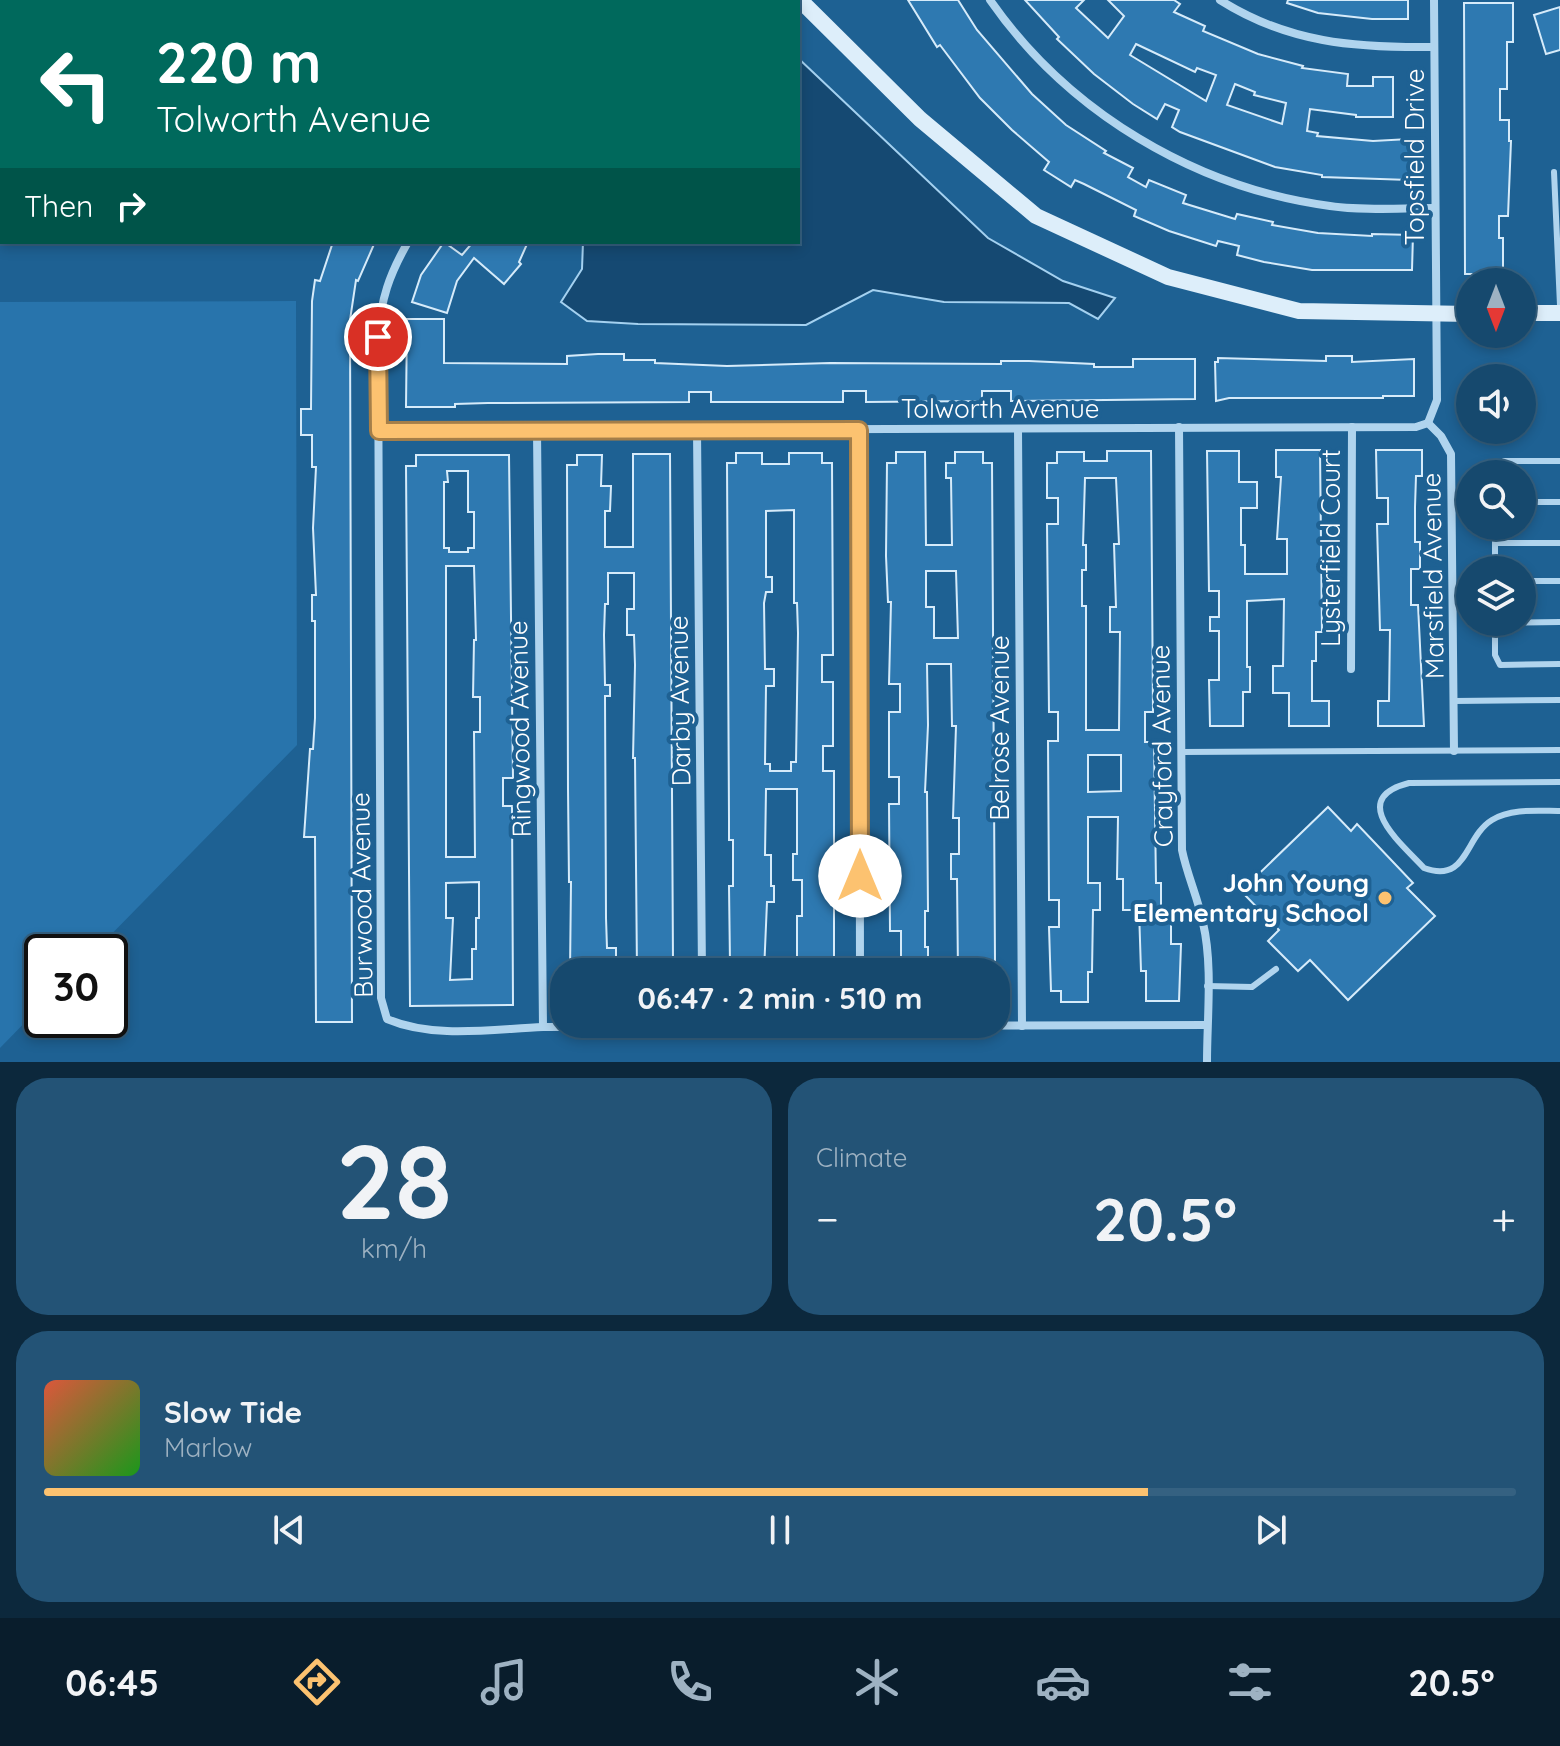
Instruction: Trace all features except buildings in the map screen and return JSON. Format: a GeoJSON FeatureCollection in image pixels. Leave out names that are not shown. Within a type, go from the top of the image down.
{"type":"FeatureCollection","features":[{"type":"Feature","properties":{"kind":"street"},"geometry":{"type":"LineString","coordinates":[[800,0],[920,119],[1036,216],[1168,277],[1299,311],[1456,314]]}},
{"type":"Feature","properties":{"kind":"street"},"geometry":{"type":"LineString","coordinates":[[990,0],[1026,45],[1062,82],[1106,117],[1154,148],[1211,175],[1262,192],[1332,207],[1434,208]]}},
{"type":"Feature","properties":{"kind":"street"},"geometry":{"type":"LineString","coordinates":[[1220,0],[1270,26],[1315,40],[1373,48],[1434,47]]}},
{"type":"Feature","properties":{"kind":"street","name":"Topsfield Drive"},"geometry":{"type":"LineString","coordinates":[[1434,0],[1437,314]]}},
{"type":"Feature","properties":{"kind":"street","name":"Burwood Avenue"},"geometry":{"type":"LineString","coordinates":[[407,244],[394,266],[381,302],[378,337],[381,998],[387,1019],[409,1028],[550,1027]]}},
{"type":"Feature","properties":{"kind":"street"},"geometry":{"type":"LineString","coordinates":[[1536,313],[1560,313]]}},
{"type":"Feature","properties":{"kind":"street"},"geometry":{"type":"LineString","coordinates":[[1428,423],[1437,400],[1437,314]]}},
{"type":"Feature","properties":{"kind":"street","name":"Tolworth Avenue"},"geometry":{"type":"LineString","coordinates":[[379,431],[1416,427],[1428,423]]}},
{"type":"Feature","properties":{"kind":"street","name":"Marsfield Avenue"},"geometry":{"type":"LineString","coordinates":[[1428,423],[1441,436],[1451,454],[1454,751]]}},
{"type":"Feature","properties":{"kind":"street","name":"Crayford Avenue"},"geometry":{"type":"LineString","coordinates":[[1179,427],[1182,850],[1186,873],[1203,922],[1207,951],[1207,1062]]}},
{"type":"Feature","properties":{"kind":"street","name":"Lysterfield Court"},"geometry":{"type":"LineString","coordinates":[[1351,669],[1352,427]]}},
{"type":"Feature","properties":{"kind":"street","name":"Belrose Avenue"},"geometry":{"type":"LineString","coordinates":[[1018,429],[1022,1026]]}},
{"type":"Feature","properties":{"kind":"street","name":"Darby Avenue"},"geometry":{"type":"LineString","coordinates":[[697,430],[702,958]]}},
{"type":"Feature","properties":{"kind":"street"},"geometry":{"type":"LineString","coordinates":[[859,430],[860,958]]}},
{"type":"Feature","properties":{"kind":"street","name":"Ringwood Avenue"},"geometry":{"type":"LineString","coordinates":[[537,431],[543,1027]]}},
{"type":"Feature","properties":{"kind":"street","name":"Burwood Avenue"},"geometry":{"type":"LineString","coordinates":[[1010,1026],[1207,1025]]}},
{"type":"Feature","properties":{"kind":"lane"},"geometry":{"type":"LineString","coordinates":[[1554,172],[1560,305]]}},
{"type":"Feature","properties":{"kind":"lane"},"geometry":{"type":"LineString","coordinates":[[1536,461],[1560,461]]}},
{"type":"Feature","properties":{"kind":"lane"},"geometry":{"type":"LineString","coordinates":[[1536,502],[1560,502]]}},
{"type":"Feature","properties":{"kind":"lane"},"geometry":{"type":"LineString","coordinates":[[1495,556],[1495,543],[1560,543]]}},
{"type":"Feature","properties":{"kind":"lane"},"geometry":{"type":"LineString","coordinates":[[1536,581],[1560,581]]}},
{"type":"Feature","properties":{"kind":"lane"},"geometry":{"type":"LineString","coordinates":[[1536,622],[1560,622]]}},
{"type":"Feature","properties":{"kind":"lane"},"geometry":{"type":"LineString","coordinates":[[1495,636],[1495,655],[1500,665],[1560,664]]}},
{"type":"Feature","properties":{"kind":"lane"},"geometry":{"type":"LineString","coordinates":[[1454,701],[1560,700]]}},
{"type":"Feature","properties":{"kind":"lane"},"geometry":{"type":"LineString","coordinates":[[1181,752],[1560,750]]}},
{"type":"Feature","properties":{"kind":"lane"},"geometry":{"type":"LineString","coordinates":[[1560,782],[1434,782],[1396,786],[1388,792],[1381,806],[1382,823],[1424,868],[1433,871],[1448,871],[1461,863],[1480,829],[1495,818],[1519,812],[1560,811]]}},
{"type":"Feature","properties":{"kind":"lane"},"geometry":{"type":"LineString","coordinates":[[1207,986],[1252,987],[1276,969]]}},
{"type":"Feature","properties":{"kind":"shaded area"},"geometry":{"type":"Polygon","coordinates":[[[800,60],[988,238],[1063,281],[1115,298],[1098,319],[1069,303],[944,302],[873,290],[806,325],[638,324],[587,321],[561,302],[582,269],[583,244],[800,244],[800,60]]]}},
{"type":"Feature","properties":{"kind":"shaded area"},"geometry":{"type":"Polygon","coordinates":[[[296,301],[297,745],[112,934],[24,934],[24,1023],[0,1048],[0,302],[296,301]]]}},
{"type":"Feature","properties":{"kind":"place","name":"John Young Elementary School"},"geometry":{"type":"Point","coordinates":[1385,898]}},
{"type":"Feature","properties":{"kind":"route"},"geometry":{"type":"LineString","coordinates":[[378,337],[379,431],[859,430],[860,876]]}}]}
